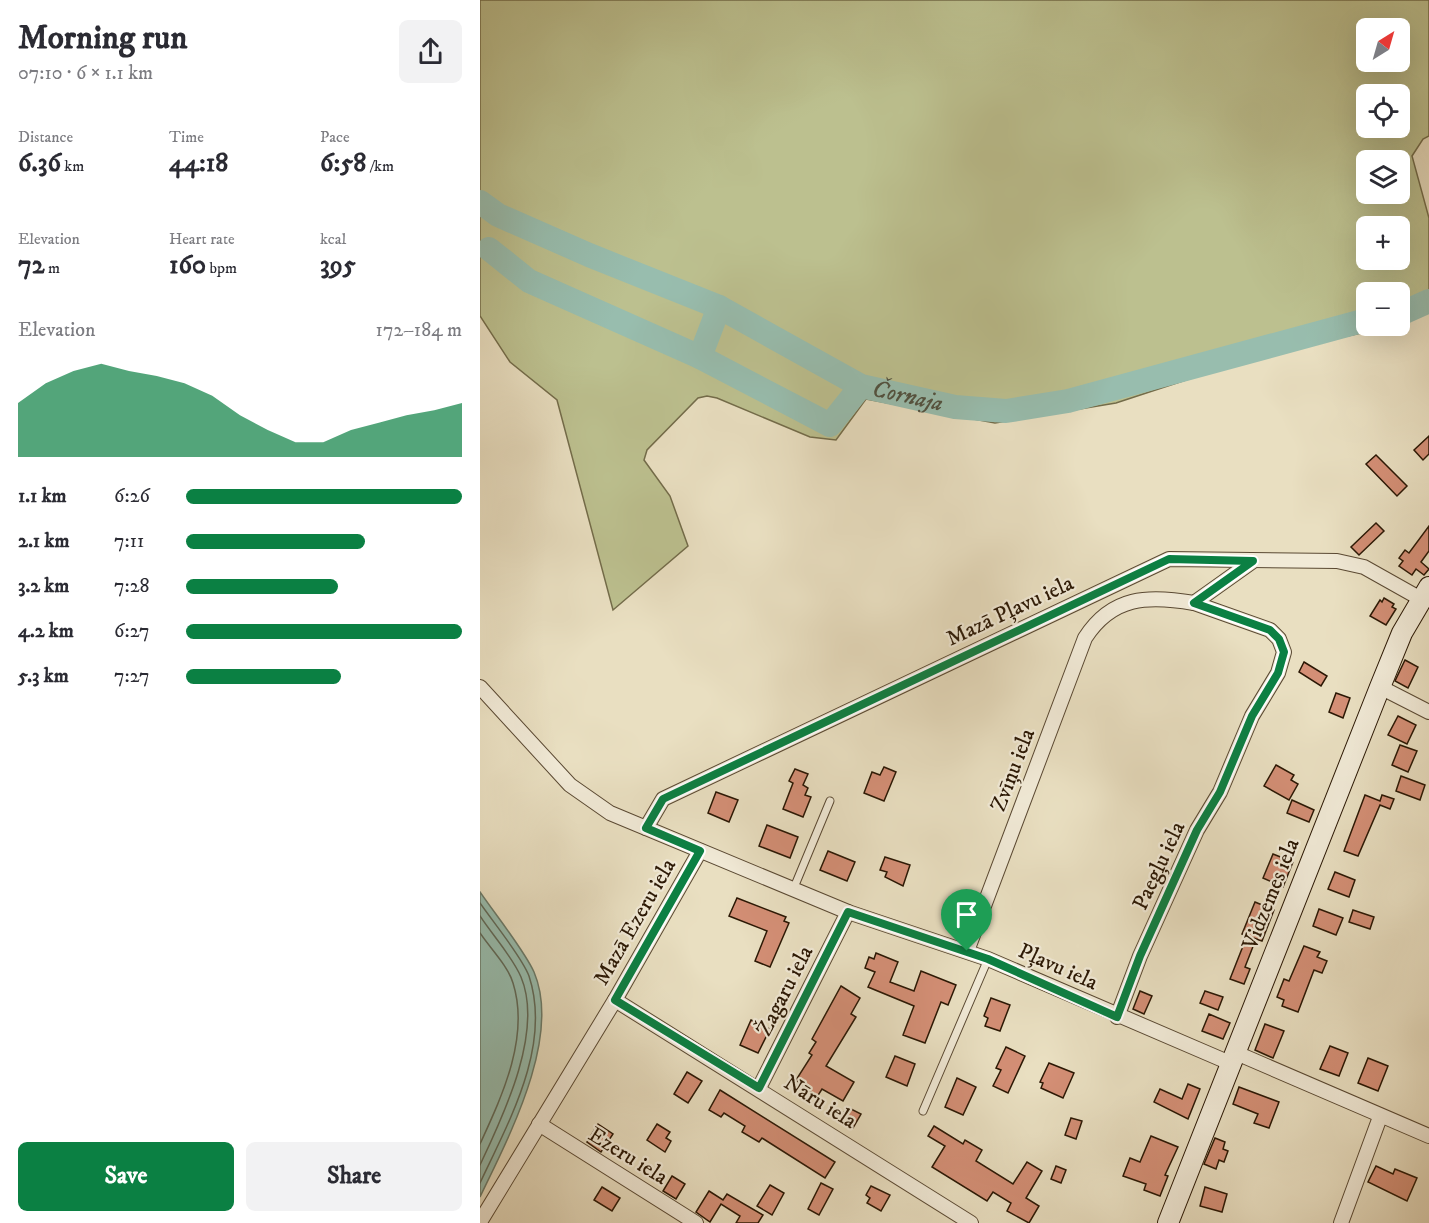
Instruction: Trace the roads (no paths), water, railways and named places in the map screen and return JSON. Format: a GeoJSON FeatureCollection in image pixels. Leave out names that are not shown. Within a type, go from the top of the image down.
{"type":"FeatureCollection","features":[{"type":"Feature","properties":{"kind":"street","name":"Mazā Pļavu iela"},"geometry":{"type":"LineString","coordinates":[[646,828],[663,799],[1169,559],[1337,561],[1364,567],[1425,593]]}},
{"type":"Feature","properties":{"kind":"street"},"geometry":{"type":"LineString","coordinates":[[1194,603],[1253,561]]}},
{"type":"Feature","properties":{"kind":"street","name":"Vidzemes iela"},"geometry":{"type":"LineString","coordinates":[[1168,1223],[1402,633],[1425,593]]}},
{"type":"Feature","properties":{"kind":"street","name":"Zvīņu iela"},"geometry":{"type":"LineString","coordinates":[[967,951],[1085,638],[1097,619],[1110,610],[1138,600],[1169,599],[1194,603]]}},
{"type":"Feature","properties":{"kind":"street","name":"Paegļu iela"},"geometry":{"type":"LineString","coordinates":[[1117,1017],[1140,956],[1197,830],[1220,792],[1252,716],[1278,673],[1284,652],[1279,639],[1270,630],[1194,603]]}},
{"type":"Feature","properties":{"kind":"street","name":"Mazā Ezeru iela"},"geometry":{"type":"LineString","coordinates":[[480,687],[570,785],[610,813],[700,851],[615,1000],[480,1222]]}},
{"type":"Feature","properties":{"kind":"street"},"geometry":{"type":"LineString","coordinates":[[1380,687],[1429,712]]}},
{"type":"Feature","properties":{"kind":"street","name":"Pļavu iela"},"geometry":{"type":"LineString","coordinates":[[700,851],[848,912],[988,959],[1117,1017],[1342,1098],[1380,1117],[1429,1136]]}},
{"type":"Feature","properties":{"kind":"street","name":"Žagaru iela"},"geometry":{"type":"LineString","coordinates":[[759,1088],[848,912]]}},
{"type":"Feature","properties":{"kind":"street","name":"Nāru iela"},"geometry":{"type":"LineString","coordinates":[[615,1000],[759,1088],[970,1223]]}},
{"type":"Feature","properties":{"kind":"street"},"geometry":{"type":"LineString","coordinates":[[1341,1223],[1380,1117]]}},
{"type":"Feature","properties":{"kind":"street","name":"Ezeru iela"},"geometry":{"type":"LineString","coordinates":[[539,1124],[696,1223]]}},
{"type":"Feature","properties":{"kind":"lane"},"geometry":{"type":"LineString","coordinates":[[793,890],[830,801]]}},
{"type":"Feature","properties":{"kind":"lane"},"geometry":{"type":"LineString","coordinates":[[923,1111],[988,959]]}},
{"type":"Feature","properties":{"kind":"water"},"geometry":{"type":"Polygon","coordinates":[[[480,892],[534,972],[541,998],[541,1027],[537,1057],[528,1087],[517,1117],[480,1197],[480,892]]]}},
{"type":"Feature","properties":{"kind":"waterway","name":"Čornaja"},"geometry":{"type":"LineString","coordinates":[[480,202],[498,215],[589,255],[719,307],[861,386],[955,407],[1006,411],[1068,401],[1356,323]]}},
{"type":"Feature","properties":{"kind":"waterway"},"geometry":{"type":"LineString","coordinates":[[489,249],[529,281],[700,357],[830,425],[861,386]]}},
{"type":"Feature","properties":{"kind":"waterway","name":"Čornaja"},"geometry":{"type":"LineString","coordinates":[[1410,310],[1429,301]]}},
{"type":"Feature","properties":{"kind":"waterway"},"geometry":{"type":"LineString","coordinates":[[700,357],[719,307]]}}]}
